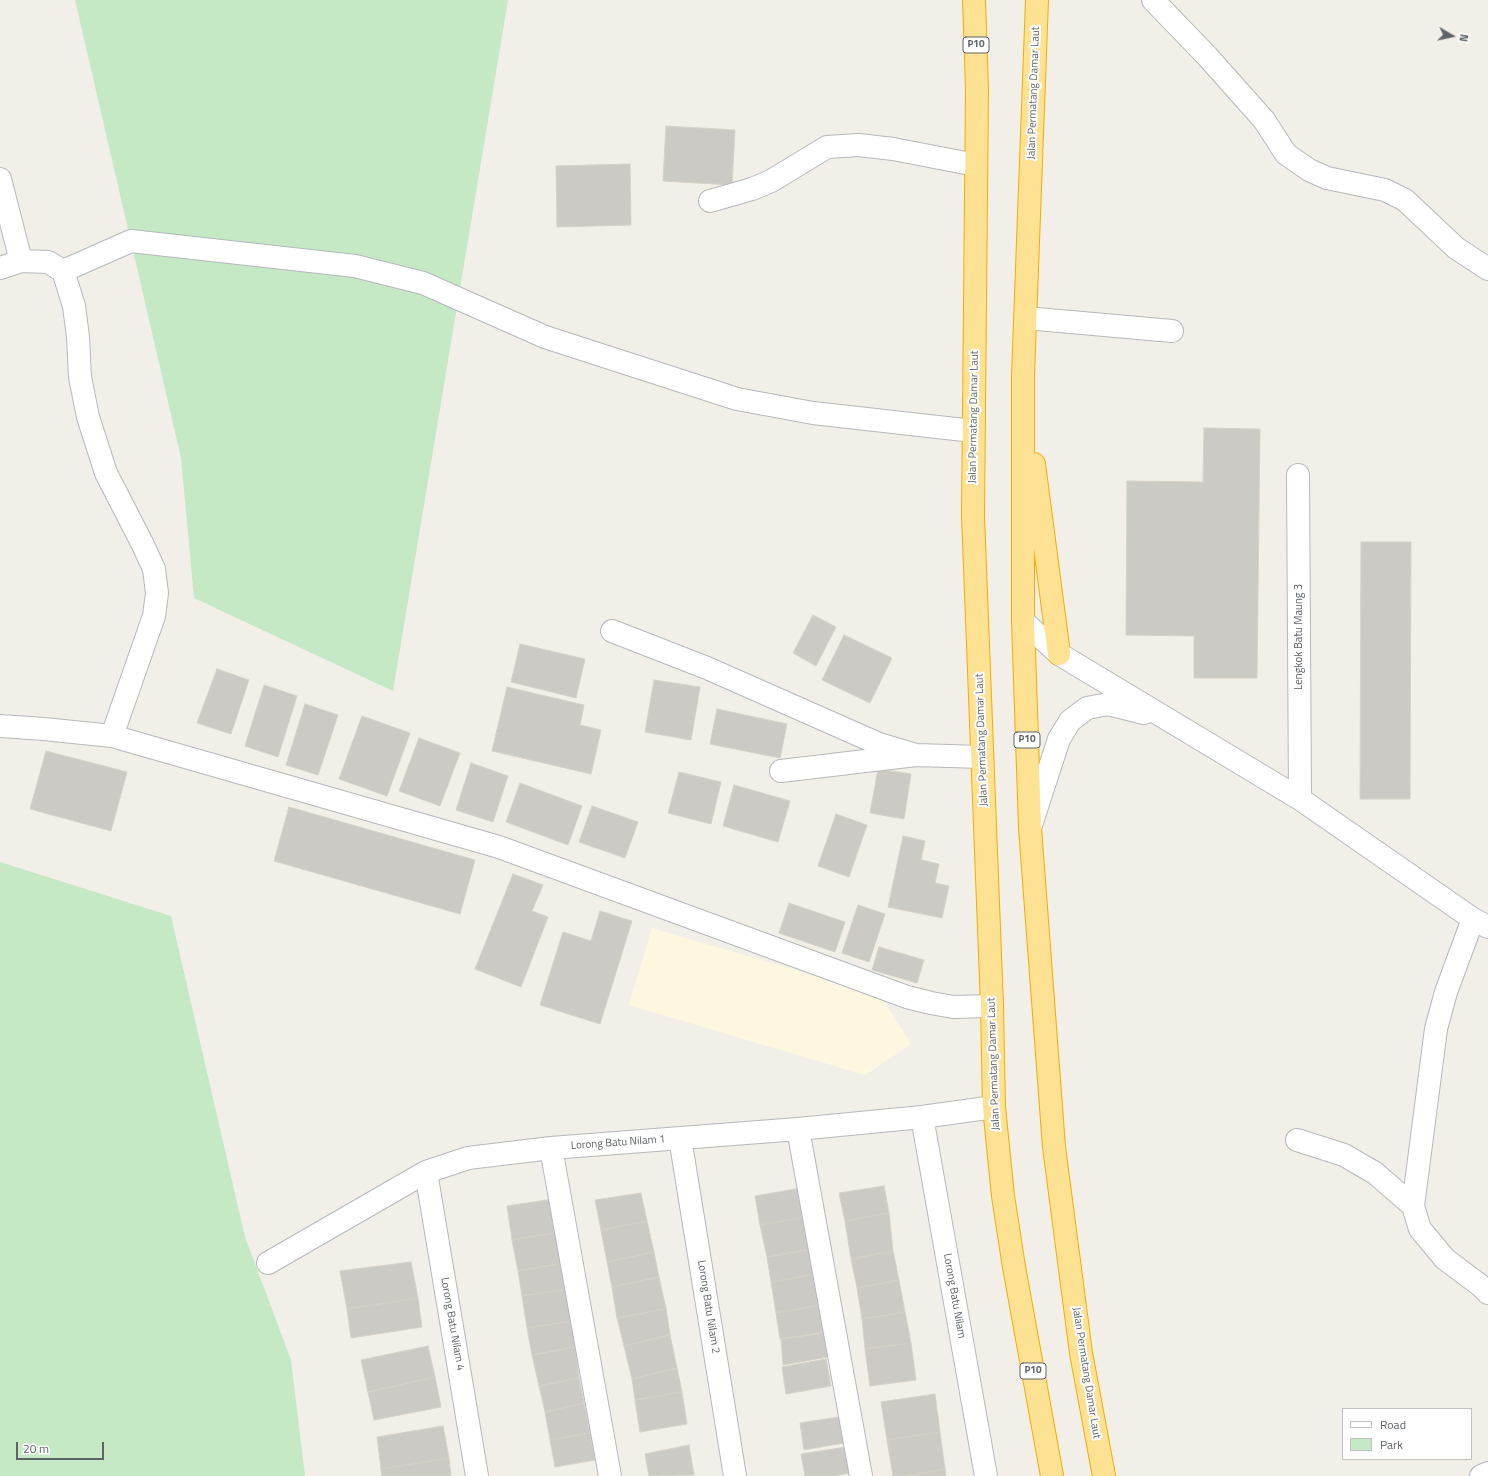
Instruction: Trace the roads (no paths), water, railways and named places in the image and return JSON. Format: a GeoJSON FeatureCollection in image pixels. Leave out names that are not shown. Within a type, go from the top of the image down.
{"type":"FeatureCollection","features":[{"type":"Feature","properties":{"kind":"highway","name":"Jalan Permatang Damar Laut"},"geometry":{"type":"LineString","coordinates":[[974,0],[977,89],[973,516],[992,1006],[994,1107],[1003,1196],[1014,1267],[1052,1476]]}},
{"type":"Feature","properties":{"kind":"highway","name":"Jalan Permatang Damar Laut"},"geometry":{"type":"LineString","coordinates":[[1037,0],[1023,376],[1022,621],[1030,828],[1054,1147],[1081,1353],[1104,1476]]}},
{"type":"Feature","properties":{"kind":"highway"},"geometry":{"type":"LineString","coordinates":[[1023,376],[1059,654]]}},
{"type":"Feature","properties":{"kind":"street"},"geometry":{"type":"LineString","coordinates":[[1152,0],[1207,56],[1264,120],[1286,154],[1309,170],[1327,178],[1385,190],[1406,200],[1456,248],[1488,269]]}},
{"type":"Feature","properties":{"kind":"street"},"geometry":{"type":"LineString","coordinates":[[710,201],[752,189],[771,181],[827,147],[859,146],[893,149],[976,165]]}},
{"type":"Feature","properties":{"kind":"street"},"geometry":{"type":"LineString","coordinates":[[0,179],[21,261]]}},
{"type":"Feature","properties":{"kind":"street"},"geometry":{"type":"LineString","coordinates":[[63,271],[131,241],[355,266],[423,283],[545,337],[737,399],[814,413],[973,431]]}},
{"type":"Feature","properties":{"kind":"street"},"geometry":{"type":"LineString","coordinates":[[0,268],[21,261],[48,262],[63,271],[74,306],[78,337],[80,377],[88,417],[106,473],[154,569],[158,593],[154,616],[112,736]]}},
{"type":"Feature","properties":{"kind":"street"},"geometry":{"type":"LineString","coordinates":[[1026,318],[1172,331]]}},
{"type":"Feature","properties":{"kind":"street","name":"Lengkok Batu Maung 3"},"geometry":{"type":"LineString","coordinates":[[1298,475],[1300,799]]}},
{"type":"Feature","properties":{"kind":"street"},"geometry":{"type":"LineString","coordinates":[[1022,621],[1059,654],[1300,799],[1481,923],[1446,992],[1436,1029],[1413,1206],[1420,1229],[1445,1259],[1488,1293]]}},
{"type":"Feature","properties":{"kind":"street"},"geometry":{"type":"LineString","coordinates":[[612,631],[707,668],[861,737],[916,755]]}},
{"type":"Feature","properties":{"kind":"street"},"geometry":{"type":"LineString","coordinates":[[1030,828],[1059,739],[1070,721],[1088,708],[1108,704],[1168,719]]}},
{"type":"Feature","properties":{"kind":"street"},"geometry":{"type":"LineString","coordinates":[[0,726],[112,736],[499,847],[907,997],[953,1007],[992,1006]]}},
{"type":"Feature","properties":{"kind":"street"},"geometry":{"type":"LineString","coordinates":[[782,771],[861,763],[916,755],[982,757]]}},
{"type":"Feature","properties":{"kind":"street","name":"Lorong Batu Nilam 1"},"geometry":{"type":"LineString","coordinates":[[268,1263],[426,1172],[468,1158],[552,1148],[798,1129],[922,1117],[994,1107]]}},
{"type":"Feature","properties":{"kind":"street","name":"Lorong Batu Nilam"},"geometry":{"type":"LineString","coordinates":[[922,1117],[986,1476]]}},
{"type":"Feature","properties":{"kind":"street"},"geometry":{"type":"LineString","coordinates":[[798,1129],[861,1476]]}},
{"type":"Feature","properties":{"kind":"street","name":"Lorong Batu Nilam 2"},"geometry":{"type":"LineString","coordinates":[[680,1138],[735,1476]]}},
{"type":"Feature","properties":{"kind":"street"},"geometry":{"type":"LineString","coordinates":[[1297,1140],[1344,1154],[1375,1173],[1413,1206]]}},
{"type":"Feature","properties":{"kind":"street"},"geometry":{"type":"LineString","coordinates":[[552,1148],[610,1476]]}},
{"type":"Feature","properties":{"kind":"street","name":"Lorong Batu Nilam 4"},"geometry":{"type":"LineString","coordinates":[[426,1172],[477,1476]]}},
{"type":"Feature","properties":{"kind":"street"},"geometry":{"type":"LineString","coordinates":[[1481,1476],[1488,1473]]}}]}
